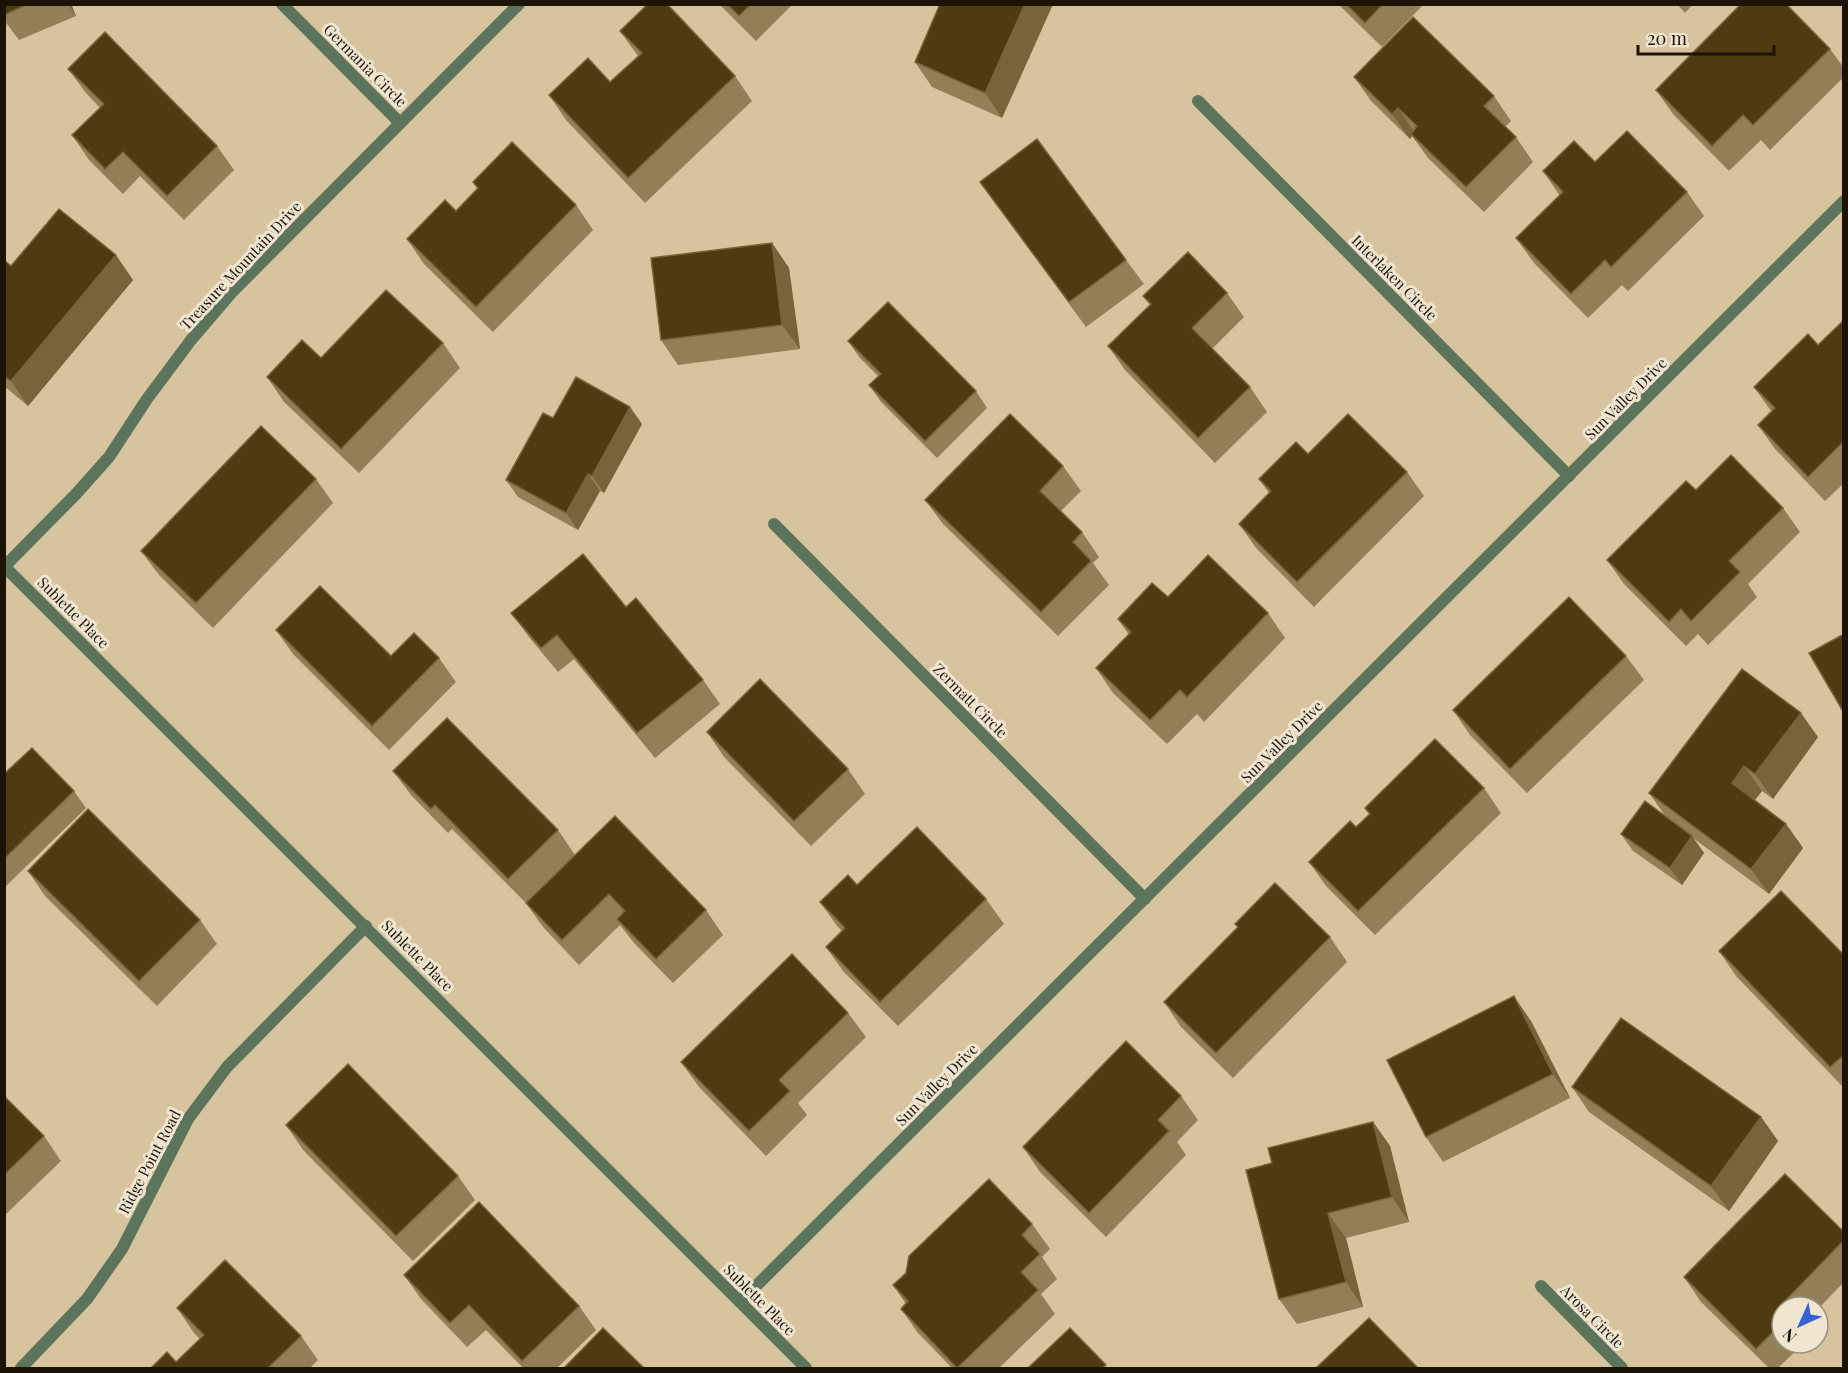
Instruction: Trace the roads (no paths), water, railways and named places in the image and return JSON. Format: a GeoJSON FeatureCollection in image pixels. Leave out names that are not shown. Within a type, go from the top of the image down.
{"type":"FeatureCollection","features":[{"type":"Feature","properties":{"kind":"street","name":"Germania Circle"},"geometry":{"type":"LineString","coordinates":[[282,4],[400,123]]}},
{"type":"Feature","properties":{"kind":"street","name":"Treasure Mountain Drive"},"geometry":{"type":"LineString","coordinates":[[5,566],[109,457],[147,399],[191,340],[232,292],[519,4]]}},
{"type":"Feature","properties":{"kind":"street","name":"Interlaken Circle"},"geometry":{"type":"LineString","coordinates":[[1198,101],[1569,476]]}},
{"type":"Feature","properties":{"kind":"street","name":"Sun Valley Drive"},"geometry":{"type":"LineString","coordinates":[[740,1302],[1844,201]]}},
{"type":"Feature","properties":{"kind":"street","name":"Zermatt Circle"},"geometry":{"type":"LineString","coordinates":[[774,524],[1145,899]]}},
{"type":"Feature","properties":{"kind":"street","name":"Sublette Place"},"geometry":{"type":"LineString","coordinates":[[5,566],[806,1368]]}},
{"type":"Feature","properties":{"kind":"street","name":"Ridge Point Road"},"geometry":{"type":"LineString","coordinates":[[21,1368],[87,1299],[122,1249],[189,1119],[227,1067],[366,926]]}},
{"type":"Feature","properties":{"kind":"street","name":"Arosa Circle"},"geometry":{"type":"LineString","coordinates":[[1541,1286],[1622,1368]]}}]}
